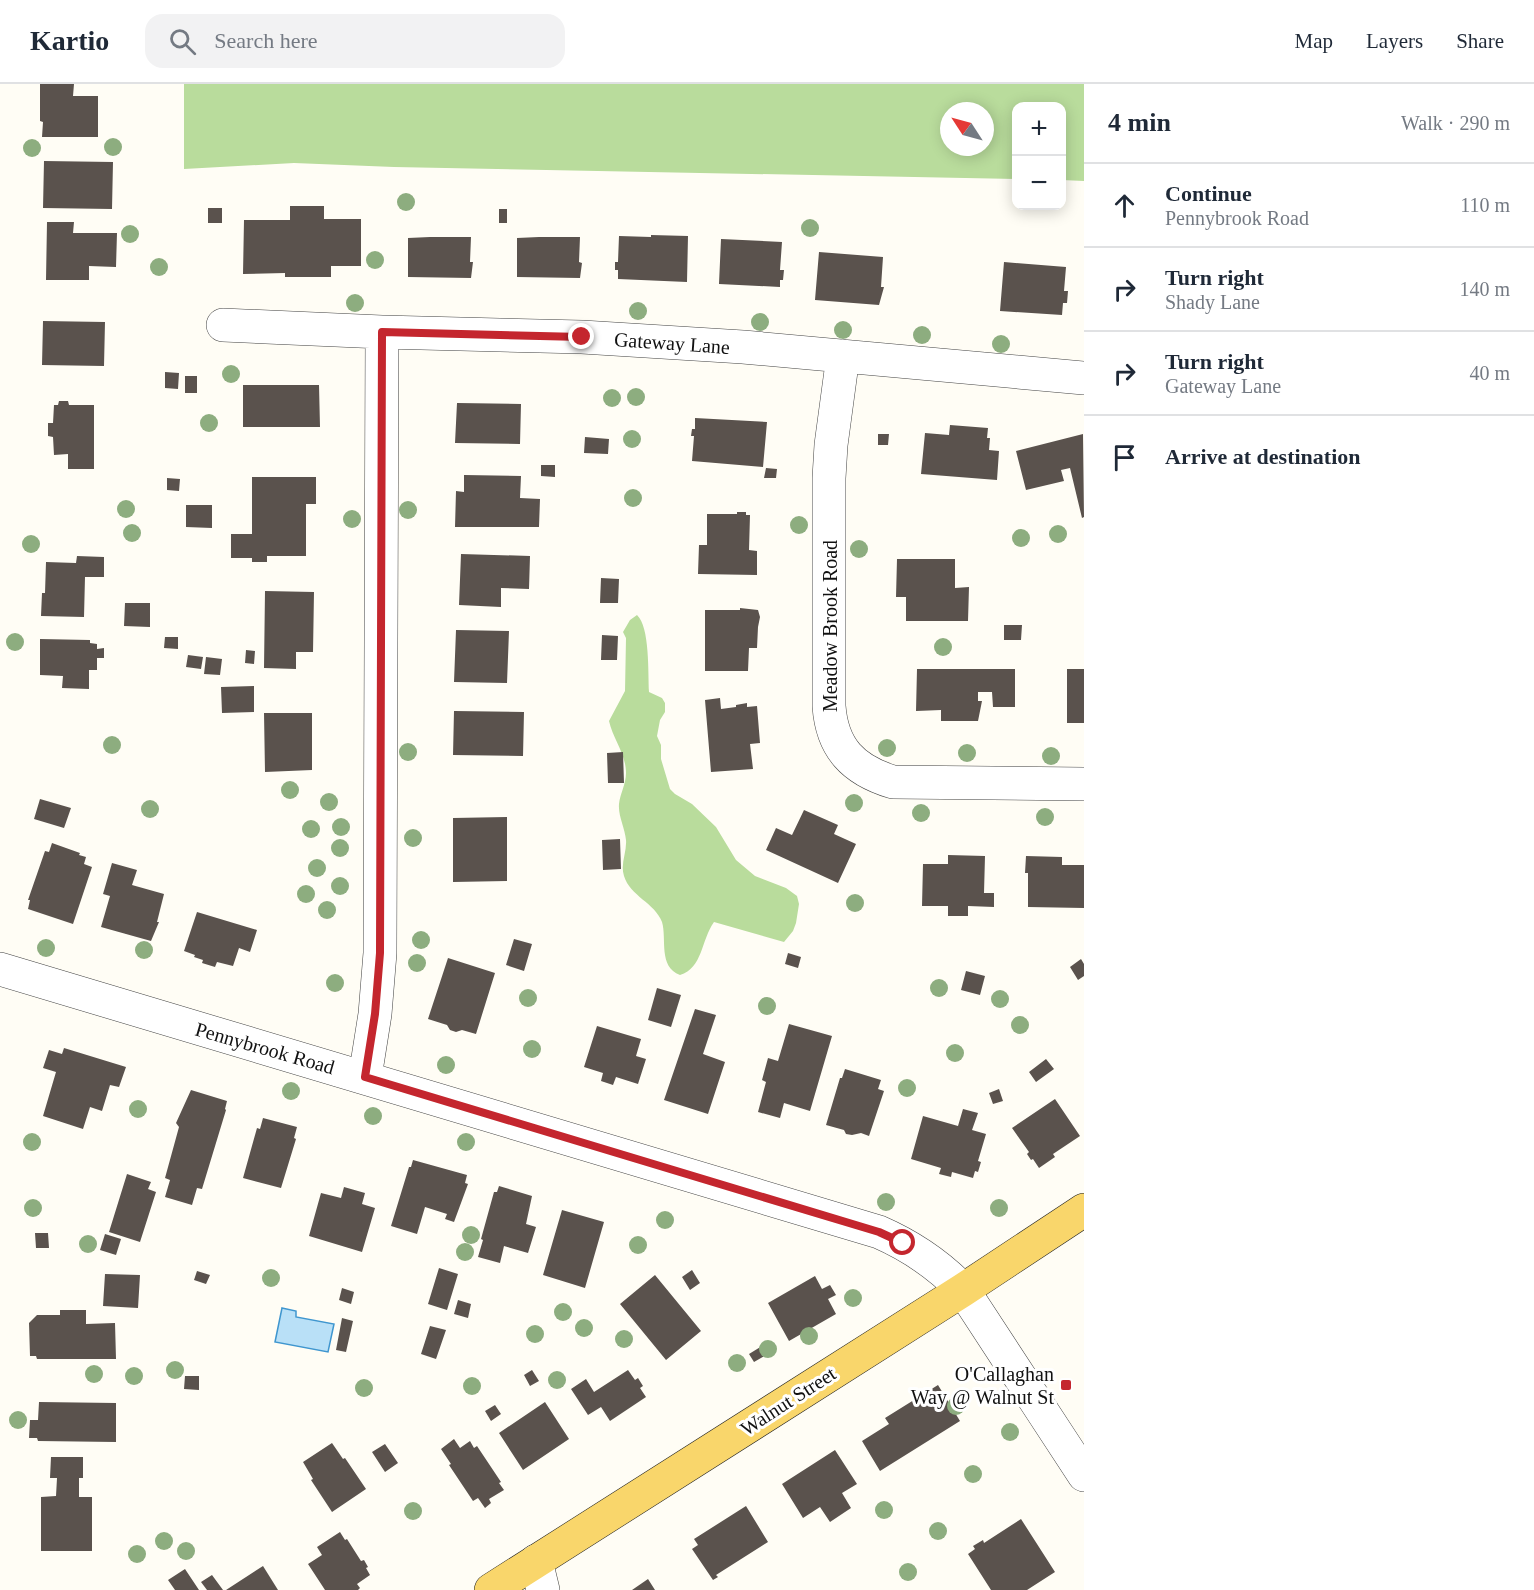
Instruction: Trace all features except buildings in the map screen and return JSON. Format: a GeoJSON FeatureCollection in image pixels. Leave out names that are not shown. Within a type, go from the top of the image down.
{"type":"FeatureCollection","features":[{"type":"Feature","properties":{"kind":"main road","name":"Walnut Street"},"geometry":{"type":"LineString","coordinates":[[491,1590],[539,1576],[1084,1210]]}},
{"type":"Feature","properties":{"kind":"street","name":"Gateway Lane"},"geometry":{"type":"LineString","coordinates":[[223,325],[582,337],[743,347],[1084,378]]}},
{"type":"Feature","properties":{"kind":"street"},"geometry":{"type":"LineString","coordinates":[[365,1077],[375,1014],[380,953],[382,332]]}},
{"type":"Feature","properties":{"kind":"street","name":"Meadow Brook Road"},"geometry":{"type":"LineString","coordinates":[[843,356],[829,478],[829,705],[833,732],[839,744],[856,765],[868,773],[893,783],[1084,784]]}},
{"type":"Feature","properties":{"kind":"street","name":"Pennybrook Road"},"geometry":{"type":"LineString","coordinates":[[0,969],[879,1232],[916,1250],[952,1278],[963,1290],[1084,1475]]}},
{"type":"Feature","properties":{"kind":"green space"},"geometry":{"type":"Polygon","coordinates":[[[184,84],[1084,84],[1084,181],[1066,180],[1066,102],[1012,102],[1012,179],[294,163],[184,169],[184,84]]]}},
{"type":"Feature","properties":{"kind":"green space"},"geometry":{"type":"Polygon","coordinates":[[[637,615],[644,629],[646,640],[649,692],[662,698],[665,703],[665,712],[660,720],[657,736],[670,789],[692,804],[716,827],[736,860],[755,876],[786,888],[797,896],[799,904],[793,931],[784,942],[714,922],[697,960],[688,971],[680,975],[673,971],[666,959],[662,922],[659,915],[631,889],[623,872],[626,840],[619,804],[626,777],[625,766],[609,721],[625,691],[626,638],[623,632],[630,620],[637,615]]]}},
{"type":"Feature","properties":{"kind":"water"},"geometry":{"type":"Polygon","coordinates":[[[282,1308],[296,1311],[296,1317],[334,1324],[328,1352],[275,1342],[282,1308]]]}},
{"type":"Feature","properties":{"kind":"place","name":"O'Callaghan Way @ Walnut St"},"geometry":{"type":"Point","coordinates":[1066,1385]}},
{"type":"Feature","properties":{"kind":"route"},"geometry":{"type":"LineString","coordinates":[[582,337],[382,332],[380,953],[375,1014],[365,1077],[879,1232],[903,1243]]}}]}
